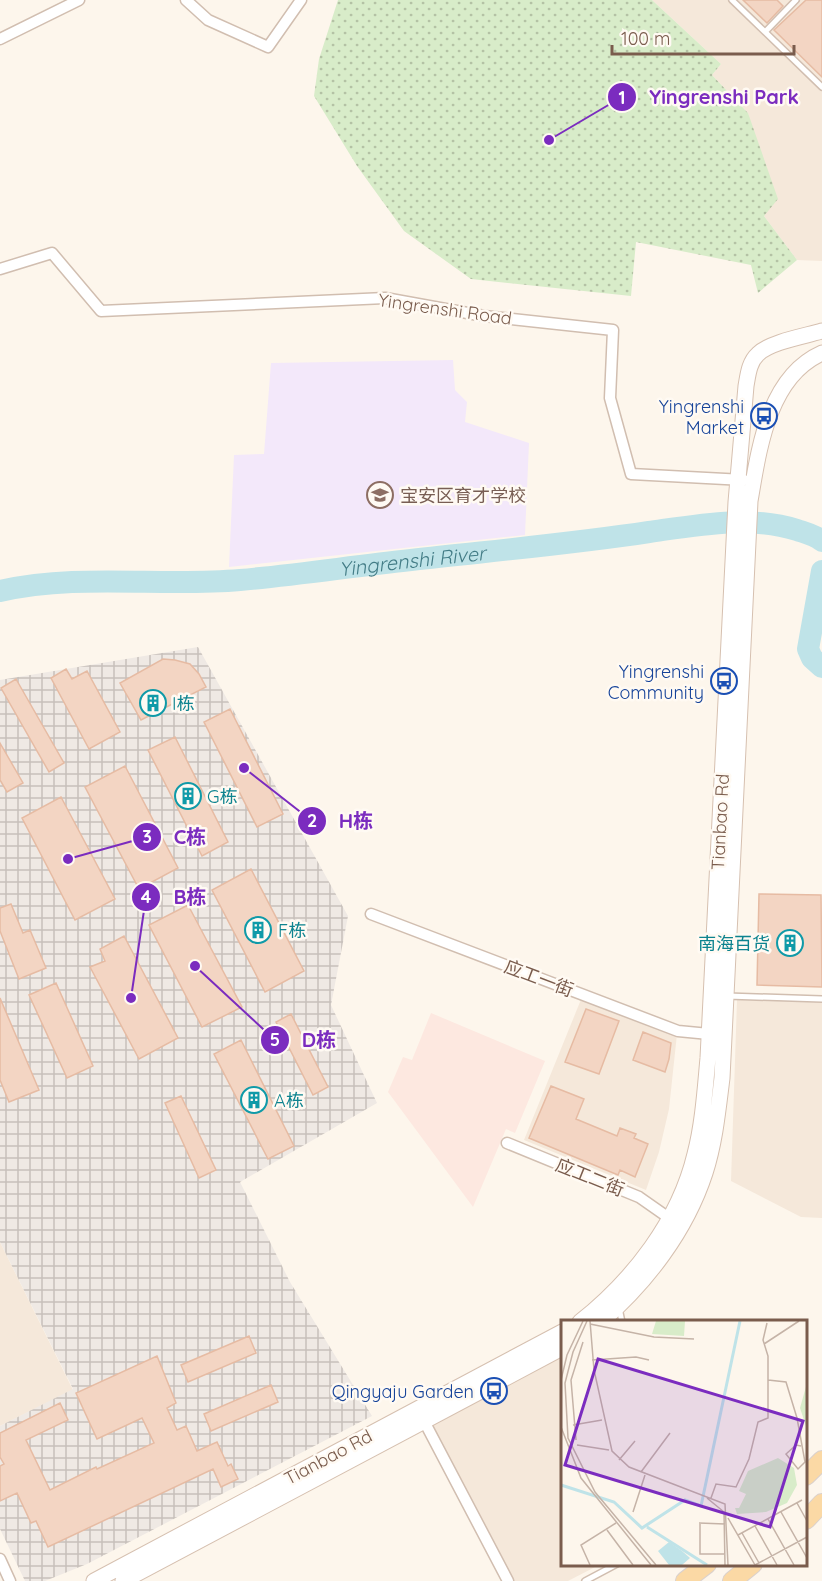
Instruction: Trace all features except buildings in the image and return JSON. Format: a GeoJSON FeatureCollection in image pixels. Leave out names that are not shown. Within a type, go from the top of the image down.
{"type":"FeatureCollection","features":[{"type":"Feature","properties":{"kind":"main road"},"geometry":{"type":"LineString","coordinates":[[807,1475],[822,1460]]}},
{"type":"Feature","properties":{"kind":"main road"},"geometry":{"type":"LineString","coordinates":[[807,1519],[822,1503]]}},
{"type":"Feature","properties":{"kind":"main road"},"geometry":{"type":"LineString","coordinates":[[686,1581],[705,1566]]}},
{"type":"Feature","properties":{"kind":"main road"},"geometry":{"type":"LineString","coordinates":[[732,1581],[751,1566]]}},
{"type":"Feature","properties":{"kind":"street"},"geometry":{"type":"LineString","coordinates":[[0,39],[78,0]]}},
{"type":"Feature","properties":{"kind":"street"},"geometry":{"type":"LineString","coordinates":[[186,0],[208,20],[268,47],[301,0]]}},
{"type":"Feature","properties":{"kind":"street","name":"Yingrenshi Road"},"geometry":{"type":"LineString","coordinates":[[0,269],[52,253],[101,311],[385,298],[484,316],[613,330],[610,398],[631,474],[746,481]]}},
{"type":"Feature","properties":{"kind":"street","name":"Tianbao Rd"},"geometry":{"type":"LineString","coordinates":[[606,1320],[620,1314],[663,1254],[689,1212],[705,1173],[716,1130],[722,1078],[741,545],[746,481],[746,386],[750,367],[756,355],[765,348],[822,331]]}},
{"type":"Feature","properties":{"kind":"street","name":"Tianbao Rd"},"geometry":{"type":"LineString","coordinates":[[746,481],[768,419],[781,391],[813,357],[822,353]]}},
{"type":"Feature","properties":{"kind":"street","name":"Tianbao Rd"},"geometry":{"type":"LineString","coordinates":[[582,1320],[606,1300],[640,1263],[669,1218],[684,1187],[695,1156],[704,1099],[709,1034],[741,545]]}},
{"type":"Feature","properties":{"kind":"street","name":"应工一街"},"geometry":{"type":"LineString","coordinates":[[371,915],[678,1031],[709,1034]]}},
{"type":"Feature","properties":{"kind":"street","name":"应工二街"},"geometry":{"type":"LineString","coordinates":[[507,1143],[639,1197],[669,1218]]}},
{"type":"Feature","properties":{"kind":"street","name":"Tianbao Rd"},"geometry":{"type":"LineString","coordinates":[[94,1581],[561,1333]]}},
{"type":"Feature","properties":{"kind":"street","name":"Tianbao Rd"},"geometry":{"type":"LineString","coordinates":[[123,1581],[561,1349]]}},
{"type":"Feature","properties":{"kind":"street"},"geometry":{"type":"LineString","coordinates":[[424,1421],[508,1581]]}},
{"type":"Feature","properties":{"kind":"street"},"geometry":{"type":"LineString","coordinates":[[0,1559],[10,1581]]}},
{"type":"Feature","properties":{"kind":"lane"},"geometry":{"type":"LineString","coordinates":[[732,0],[822,87]]}},
{"type":"Feature","properties":{"kind":"lane"},"geometry":{"type":"LineString","coordinates":[[765,32],[796,0]]}},
{"type":"Feature","properties":{"kind":"lane"},"geometry":{"type":"LineString","coordinates":[[725,996],[822,999]]}},
{"type":"Feature","properties":{"kind":"lane"},"geometry":{"type":"LineString","coordinates":[[585,1581],[613,1566]]}},
{"type":"Feature","properties":{"kind":"shaded area"},"geometry":{"type":"Polygon","coordinates":[[[652,0],[822,0],[822,261],[797,260],[764,216],[748,113],[712,75],[721,64],[652,0]]]}},
{"type":"Feature","properties":{"kind":"shaded area","name":"宝安区育才学校"},"geometry":{"type":"Polygon","coordinates":[[[453,360],[455,390],[467,402],[465,422],[529,443],[525,535],[229,567],[234,455],[264,454],[271,363],[453,360]]]}},
{"type":"Feature","properties":{"kind":"shaded area"},"geometry":{"type":"Polygon","coordinates":[[[198,647],[348,916],[331,1005],[377,1103],[240,1182],[290,1282],[372,1416],[87,1564],[45,1581],[25,1581],[0,1529],[0,1426],[73,1389],[0,1242],[0,680],[198,647]]]}},
{"type":"Feature","properties":{"kind":"shaded area"},"geometry":{"type":"Polygon","coordinates":[[[582,997],[677,1034],[669,1109],[659,1152],[646,1190],[524,1140],[582,997]]]}},
{"type":"Feature","properties":{"kind":"shaded area"},"geometry":{"type":"Polygon","coordinates":[[[737,1000],[822,1002],[822,1218],[801,1217],[731,1181],[737,1000]]]}},
{"type":"Feature","properties":{"kind":"shaded area"},"geometry":{"type":"Polygon","coordinates":[[[431,1013],[545,1061],[515,1133],[506,1129],[473,1207],[388,1092],[403,1057],[412,1060],[431,1013]]]}},
{"type":"Feature","properties":{"kind":"shaded area"},"geometry":{"type":"Polygon","coordinates":[[[0,1242],[73,1390],[0,1426],[0,1242]]]}},
{"type":"Feature","properties":{"kind":"shaded area"},"geometry":{"type":"Polygon","coordinates":[[[561,1356],[561,1566],[597,1566],[568,1581],[513,1581],[431,1425],[561,1356]]]}},
{"type":"Feature","properties":{"kind":"green space"},"geometry":{"type":"Polygon","coordinates":[[[338,0],[652,0],[721,64],[712,75],[748,113],[778,199],[764,216],[797,260],[758,293],[751,265],[636,242],[631,296],[471,279],[404,231],[357,166],[314,96],[319,59],[338,0]]]}},
{"type":"Feature","properties":{"kind":"waterway","name":"Yingrenshi River"},"geometry":{"type":"LineString","coordinates":[[0,591],[90,581],[210,582],[283,576],[724,523],[779,525],[810,534],[822,541]]}},
{"type":"Feature","properties":{"kind":"waterway","name":"Yingrenshi River"},"geometry":{"type":"LineString","coordinates":[[822,571],[808,649],[812,658],[822,667]]}},
{"type":"Feature","properties":{"kind":"place","name":"Yingrenshi Park"},"geometry":{"type":"Point","coordinates":[549,140]}},
{"type":"Feature","properties":{"kind":"place","name":"Yingrenshi Market"},"geometry":{"type":"Point","coordinates":[764,416]}},
{"type":"Feature","properties":{"kind":"place","name":"宝安区育才学校"},"geometry":{"type":"Point","coordinates":[380,495]}},
{"type":"Feature","properties":{"kind":"place","name":"Yingrenshi Community"},"geometry":{"type":"Point","coordinates":[724,681]}},
{"type":"Feature","properties":{"kind":"place","name":"I栋"},"geometry":{"type":"Point","coordinates":[153,703]}},
{"type":"Feature","properties":{"kind":"place","name":"H栋"},"geometry":{"type":"Point","coordinates":[244,768]}},
{"type":"Feature","properties":{"kind":"place","name":"G栋"},"geometry":{"type":"Point","coordinates":[188,796]}},
{"type":"Feature","properties":{"kind":"place","name":"C栋"},"geometry":{"type":"Point","coordinates":[68,859]}},
{"type":"Feature","properties":{"kind":"place","name":"F栋"},"geometry":{"type":"Point","coordinates":[258,930]}},
{"type":"Feature","properties":{"kind":"place","name":"南海百货"},"geometry":{"type":"Point","coordinates":[790,943]}},
{"type":"Feature","properties":{"kind":"place","name":"D栋"},"geometry":{"type":"Point","coordinates":[195,966]}},
{"type":"Feature","properties":{"kind":"place","name":"B栋"},"geometry":{"type":"Point","coordinates":[131,998]}},
{"type":"Feature","properties":{"kind":"place","name":"A栋"},"geometry":{"type":"Point","coordinates":[254,1100]}},
{"type":"Feature","properties":{"kind":"place","name":"Qingyaju Garden"},"geometry":{"type":"Point","coordinates":[494,1391]}}]}
